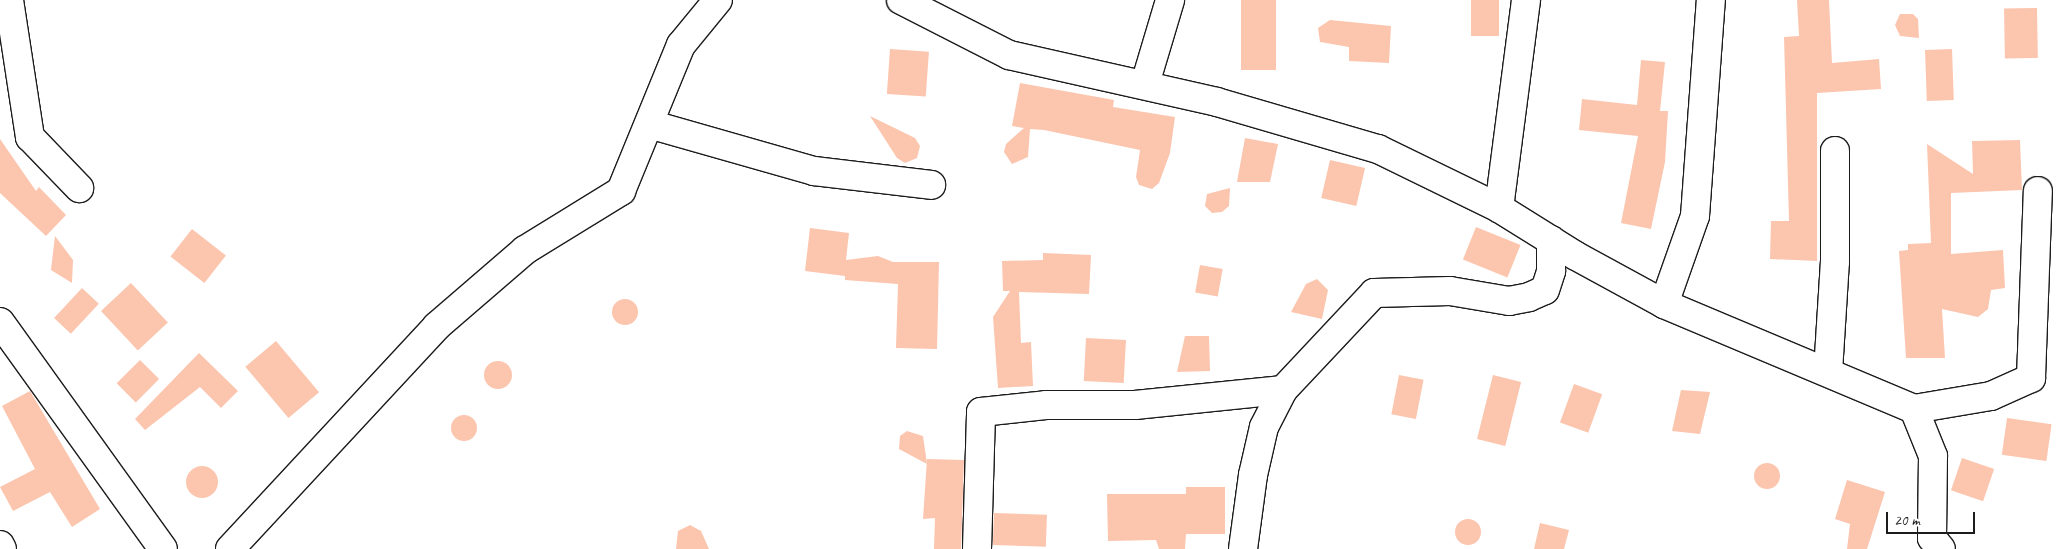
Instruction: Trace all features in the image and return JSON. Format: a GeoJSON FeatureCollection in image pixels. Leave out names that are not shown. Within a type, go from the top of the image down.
{"type":"FeatureCollection","features":[{"type":"Feature","properties":{"kind":"street"},"geometry":{"type":"LineString","coordinates":[[9,0],[30,137],[79,188]]}},
{"type":"Feature","properties":{"kind":"street"},"geometry":{"type":"LineString","coordinates":[[230,549],[437,326],[524,250],[621,191],[680,45],[718,0]]}},
{"type":"Feature","properties":{"kind":"street"},"geometry":{"type":"LineString","coordinates":[[902,0],[1009,56],[1145,84],[1378,149],[1499,208],[1551,240],[1664,304],[1914,409],[1991,396],[2031,378],[2038,190]]}},
{"type":"Feature","properties":{"kind":"street"},"geometry":{"type":"LineString","coordinates":[[1145,84],[1170,0]]}},
{"type":"Feature","properties":{"kind":"street"},"geometry":{"type":"LineString","coordinates":[[1499,208],[1526,0]]}},
{"type":"Feature","properties":{"kind":"street"},"geometry":{"type":"LineString","coordinates":[[1664,304],[1695,216],[1711,0]]}},
{"type":"Feature","properties":{"kind":"street"},"geometry":{"type":"LineString","coordinates":[[648,124],[814,171],[931,185]]}},
{"type":"Feature","properties":{"kind":"street"},"geometry":{"type":"LineString","coordinates":[[1828,372],[1835,262],[1835,151]]}},
{"type":"Feature","properties":{"kind":"street"},"geometry":{"type":"LineString","coordinates":[[1243,549],[1253,475],[1264,427],[1283,390],[1374,293],[1450,291],[1509,301],[1545,290],[1552,271],[1551,240]]}},
{"type":"Feature","properties":{"kind":"street"},"geometry":{"type":"LineString","coordinates":[[0,322],[163,549]]}},
{"type":"Feature","properties":{"kind":"street"},"geometry":{"type":"LineString","coordinates":[[977,549],[981,412],[1046,405],[1135,405],[1283,390]]}},
{"type":"Feature","properties":{"kind":"street"},"geometry":{"type":"LineString","coordinates":[[1914,409],[1933,456],[1929,545]]}},
{"type":"Feature","properties":{"kind":"street"},"geometry":{"type":"LineString","coordinates":[[0,545],[2,549]]}},
{"type":"Feature","properties":{"kind":"building"},"geometry":{"type":"Polygon","coordinates":[[[1241,0],[1276,0],[1276,70],[1241,70],[1241,0]]]}},
{"type":"Feature","properties":{"kind":"building"},"geometry":{"type":"Polygon","coordinates":[[[1471,0],[1499,0],[1499,36],[1471,36],[1471,0]]]}},
{"type":"Feature","properties":{"kind":"building"},"geometry":{"type":"Polygon","coordinates":[[[1797,0],[1829,0],[1832,63],[1879,59],[1881,89],[1817,93],[1817,261],[1770,259],[1771,221],[1789,221],[1784,37],[1799,36],[1797,0]]]}},
{"type":"Feature","properties":{"kind":"building"},"geometry":{"type":"Polygon","coordinates":[[[2037,8],[2038,58],[2005,59],[2004,9],[2037,8]]]}},
{"type":"Feature","properties":{"kind":"building"},"geometry":{"type":"Polygon","coordinates":[[[1900,14],[1913,14],[1918,19],[1919,38],[1900,36],[1895,25],[1900,14]]]}},
{"type":"Feature","properties":{"kind":"building"},"geometry":{"type":"Polygon","coordinates":[[[1330,20],[1391,26],[1389,63],[1349,61],[1349,47],[1320,42],[1318,28],[1330,20]]]}},
{"type":"Feature","properties":{"kind":"building"},"geometry":{"type":"Polygon","coordinates":[[[890,49],[929,52],[926,97],[887,94],[890,49]]]}},
{"type":"Feature","properties":{"kind":"building"},"geometry":{"type":"Polygon","coordinates":[[[1952,49],[1954,100],[1927,101],[1925,50],[1952,49]]]}},
{"type":"Feature","properties":{"kind":"building"},"geometry":{"type":"Polygon","coordinates":[[[1641,60],[1665,62],[1660,111],[1668,111],[1665,162],[1651,229],[1621,223],[1638,136],[1579,130],[1582,99],[1637,105],[1641,60]]]}},
{"type":"Feature","properties":{"kind":"building"},"geometry":{"type":"Polygon","coordinates":[[[1020,83],[1114,100],[1113,107],[1175,117],[1170,153],[1159,183],[1152,189],[1139,185],[1136,177],[1140,150],[1044,130],[1030,129],[1028,157],[1012,164],[1004,152],[1006,144],[1024,128],[1012,126],[1020,83]]]}},
{"type":"Feature","properties":{"kind":"building"},"geometry":{"type":"Polygon","coordinates":[[[870,116],[915,138],[920,146],[917,158],[905,163],[897,158],[870,116]]]}},
{"type":"Feature","properties":{"kind":"building"},"geometry":{"type":"Polygon","coordinates":[[[1245,138],[1278,144],[1270,182],[1237,182],[1245,138]]]}},
{"type":"Feature","properties":{"kind":"building"},"geometry":{"type":"Polygon","coordinates":[[[0,139],[36,191],[39,187],[66,215],[46,236],[0,193],[0,139]]]}},
{"type":"Feature","properties":{"kind":"building"},"geometry":{"type":"Polygon","coordinates":[[[2020,140],[2022,190],[1951,193],[1951,254],[2003,250],[2005,288],[1991,290],[1988,309],[1978,317],[1942,309],[1945,358],[1906,358],[1899,251],[1908,250],[1908,244],[1931,243],[1927,144],[1973,174],[1972,141],[2020,140]]]}},
{"type":"Feature","properties":{"kind":"building"},"geometry":{"type":"Polygon","coordinates":[[[1330,160],[1365,168],[1356,206],[1321,198],[1330,160]]]}},
{"type":"Feature","properties":{"kind":"building"},"geometry":{"type":"Polygon","coordinates":[[[1230,188],[1229,206],[1222,212],[1212,213],[1205,206],[1207,194],[1230,188]]]}},
{"type":"Feature","properties":{"kind":"building"},"geometry":{"type":"Polygon","coordinates":[[[1476,227],[1521,245],[1507,277],[1463,259],[1476,227]]]}},
{"type":"Feature","properties":{"kind":"building"},"geometry":{"type":"Polygon","coordinates":[[[810,228],[849,233],[846,260],[878,256],[893,262],[939,262],[937,349],[896,348],[898,284],[845,280],[845,276],[805,271],[810,228]]]}},
{"type":"Feature","properties":{"kind":"building"},"geometry":{"type":"Polygon","coordinates":[[[192,229],[226,255],[204,283],[170,257],[192,229]]]}},
{"type":"Feature","properties":{"kind":"building"},"geometry":{"type":"Polygon","coordinates":[[[55,236],[73,260],[72,283],[51,270],[55,236]]]}},
{"type":"Feature","properties":{"kind":"building"},"geometry":{"type":"Polygon","coordinates":[[[1043,253],[1091,255],[1089,294],[1019,292],[1021,343],[1031,342],[1033,386],[998,388],[993,317],[1010,291],[1003,291],[1002,261],[1043,260],[1043,253]]]}},
{"type":"Feature","properties":{"kind":"building"},"geometry":{"type":"Polygon","coordinates":[[[1200,265],[1223,269],[1218,297],[1195,293],[1200,265]]]}},
{"type":"Feature","properties":{"kind":"building"},"geometry":{"type":"Polygon","coordinates":[[[1317,279],[1328,290],[1322,319],[1291,312],[1306,284],[1317,279]]]}},
{"type":"Feature","properties":{"kind":"building"},"geometry":{"type":"Polygon","coordinates":[[[131,283],[168,322],[138,350],[101,311],[131,283]]]}},
{"type":"Feature","properties":{"kind":"building"},"geometry":{"type":"Polygon","coordinates":[[[82,288],[99,304],[71,334],[54,318],[82,288]]]}},
{"type":"Feature","properties":{"kind":"building"},"geometry":{"type":"Polygon","coordinates":[[[625,299],[634,303],[638,312],[634,321],[625,325],[616,321],[612,312],[616,303],[625,299]]]}},
{"type":"Feature","properties":{"kind":"building"},"geometry":{"type":"Polygon","coordinates":[[[1185,336],[1209,336],[1210,371],[1177,372],[1185,336]]]}},
{"type":"Feature","properties":{"kind":"building"},"geometry":{"type":"Polygon","coordinates":[[[1086,338],[1126,340],[1124,383],[1084,381],[1086,338]]]}},
{"type":"Feature","properties":{"kind":"building"},"geometry":{"type":"Polygon","coordinates":[[[276,341],[319,392],[288,418],[245,367],[276,341]]]}},
{"type":"Feature","properties":{"kind":"building"},"geometry":{"type":"Polygon","coordinates":[[[199,353],[238,391],[221,408],[200,387],[145,430],[135,419],[199,353]]]}},
{"type":"Feature","properties":{"kind":"building"},"geometry":{"type":"Polygon","coordinates":[[[140,360],[159,379],[136,402],[117,383],[140,360]]]}},
{"type":"Feature","properties":{"kind":"building"},"geometry":{"type":"Polygon","coordinates":[[[498,361],[508,365],[512,375],[508,385],[498,389],[488,385],[484,375],[488,365],[498,361]]]}},
{"type":"Feature","properties":{"kind":"building"},"geometry":{"type":"Polygon","coordinates":[[[1399,375],[1424,380],[1416,419],[1391,414],[1399,375]]]}},
{"type":"Feature","properties":{"kind":"building"},"geometry":{"type":"Polygon","coordinates":[[[1493,375],[1521,382],[1505,446],[1477,439],[1493,375]]]}},
{"type":"Feature","properties":{"kind":"building"},"geometry":{"type":"Polygon","coordinates":[[[1574,384],[1602,394],[1588,433],[1560,423],[1574,384]]]}},
{"type":"Feature","properties":{"kind":"building"},"geometry":{"type":"Polygon","coordinates":[[[1681,390],[1710,392],[1700,434],[1672,431],[1681,390]]]}},
{"type":"Feature","properties":{"kind":"building"},"geometry":{"type":"Polygon","coordinates":[[[30,391],[100,509],[72,527],[50,492],[13,511],[0,487],[35,469],[2,406],[30,391]]]}},
{"type":"Feature","properties":{"kind":"building"},"geometry":{"type":"Polygon","coordinates":[[[464,415],[474,418],[477,428],[474,438],[464,441],[454,438],[451,428],[454,418],[464,415]]]}},
{"type":"Feature","properties":{"kind":"building"},"geometry":{"type":"Polygon","coordinates":[[[2007,418],[2052,424],[2046,461],[2002,455],[2007,418]]]}},
{"type":"Feature","properties":{"kind":"building"},"geometry":{"type":"Polygon","coordinates":[[[907,431],[923,436],[927,464],[899,449],[900,436],[907,431]]]}},
{"type":"Feature","properties":{"kind":"building"},"geometry":{"type":"Polygon","coordinates":[[[1962,458],[1994,469],[1983,501],[1951,490],[1962,458]]]}},
{"type":"Feature","properties":{"kind":"building"},"geometry":{"type":"Polygon","coordinates":[[[927,459],[964,460],[961,549],[934,549],[935,518],[923,519],[927,459]]]}},
{"type":"Feature","properties":{"kind":"building"},"geometry":{"type":"Polygon","coordinates":[[[1767,463],[1776,467],[1780,476],[1776,485],[1767,489],[1758,485],[1754,476],[1758,467],[1767,463]]]}},
{"type":"Feature","properties":{"kind":"building"},"geometry":{"type":"Polygon","coordinates":[[[202,466],[208,467],[213,471],[217,476],[217,488],[213,493],[208,497],[202,498],[196,497],[191,493],[187,488],[186,482],[187,476],[191,471],[196,467],[202,466]]]}},
{"type":"Feature","properties":{"kind":"building"},"geometry":{"type":"Polygon","coordinates":[[[1847,480],[1885,492],[1867,549],[1847,549],[1850,524],[1835,519],[1847,480]]]}},
{"type":"Feature","properties":{"kind":"building"},"geometry":{"type":"Polygon","coordinates":[[[1186,487],[1225,487],[1225,534],[1186,534],[1185,549],[1159,549],[1156,540],[1108,541],[1107,494],[1186,494],[1186,487]]]}},
{"type":"Feature","properties":{"kind":"building"},"geometry":{"type":"Polygon","coordinates":[[[994,513],[1047,515],[1046,547],[993,545],[994,513]]]}},
{"type":"Feature","properties":{"kind":"building"},"geometry":{"type":"Polygon","coordinates":[[[1468,519],[1477,523],[1481,532],[1477,541],[1468,545],[1459,541],[1455,532],[1459,523],[1468,519]]]}},
{"type":"Feature","properties":{"kind":"building"},"geometry":{"type":"Polygon","coordinates":[[[1540,523],[1569,530],[1564,549],[1534,549],[1540,523]]]}},
{"type":"Feature","properties":{"kind":"building"},"geometry":{"type":"Polygon","coordinates":[[[690,525],[701,531],[709,549],[676,549],[678,531],[690,525]]]}}]}
